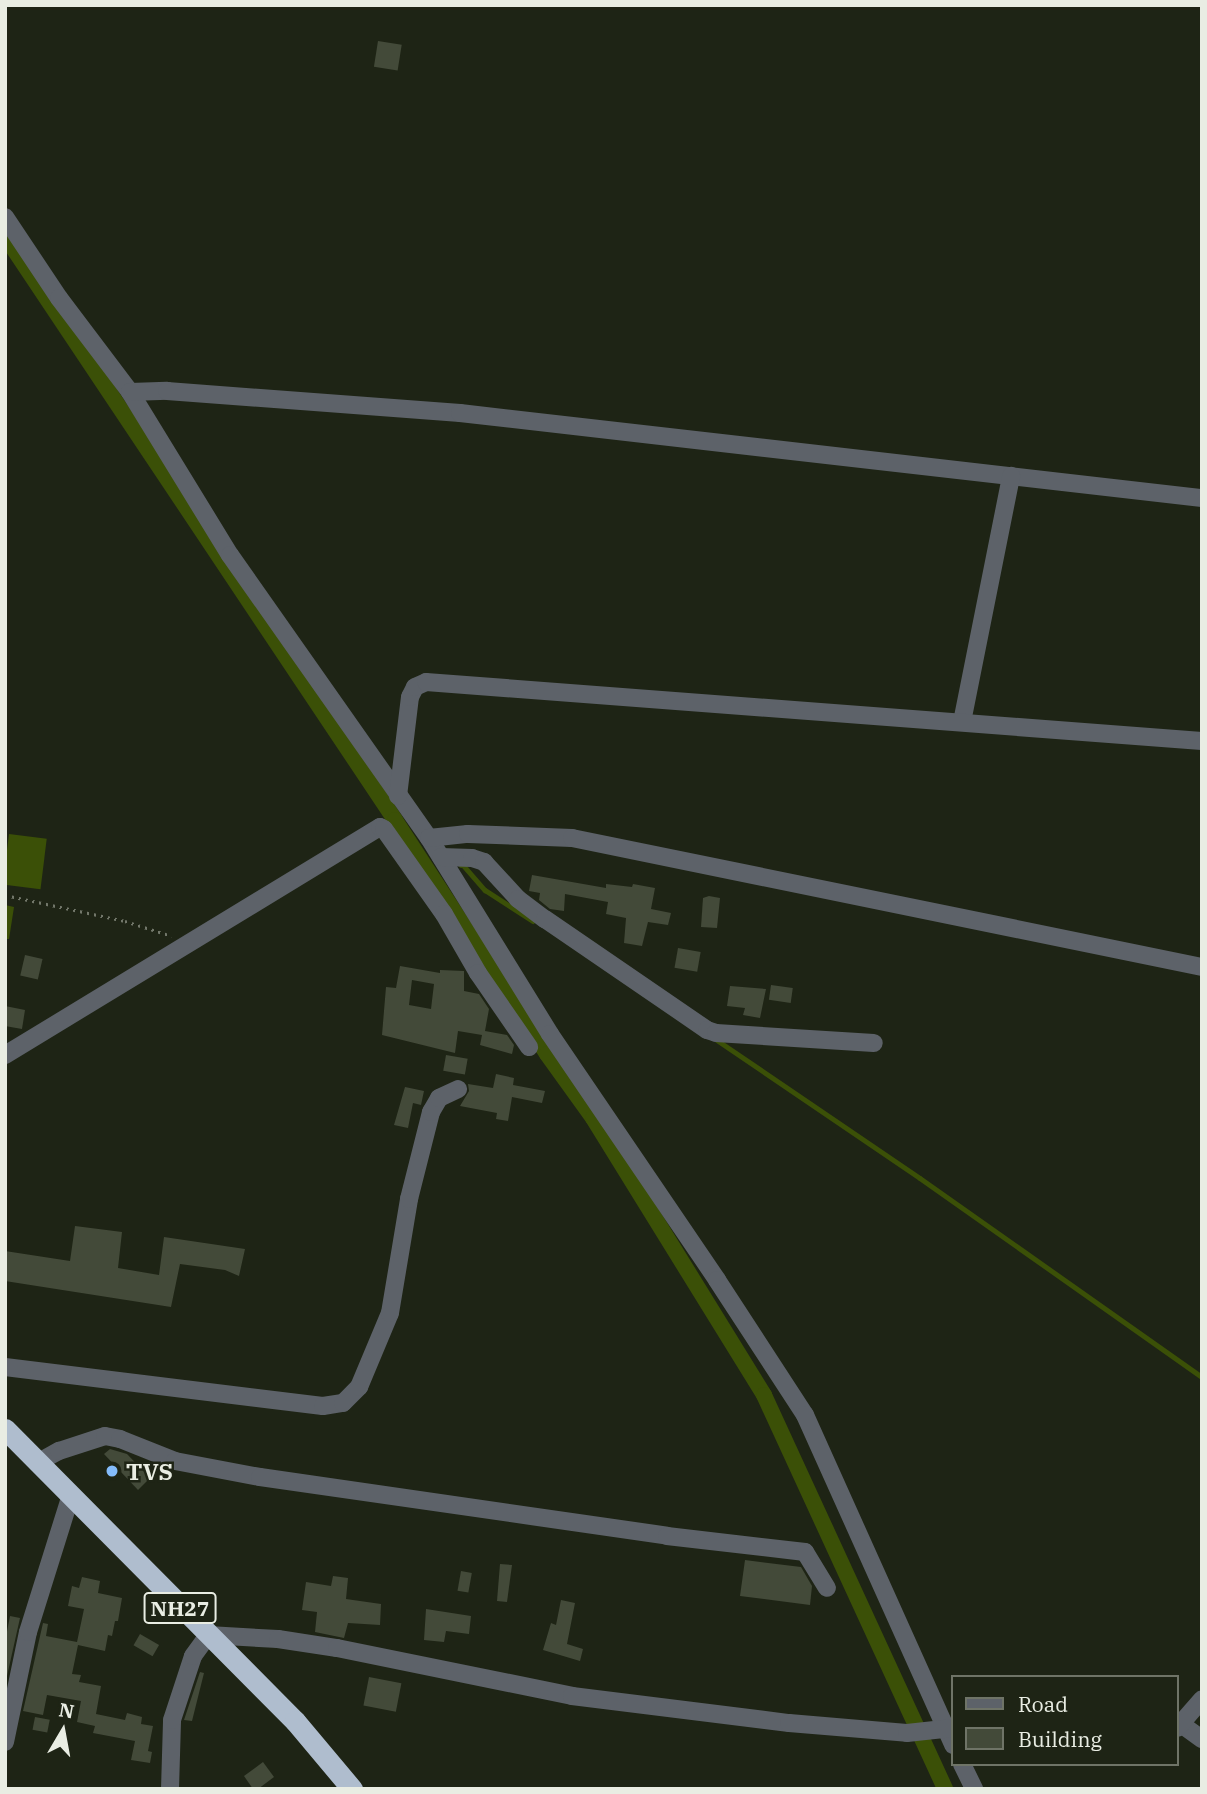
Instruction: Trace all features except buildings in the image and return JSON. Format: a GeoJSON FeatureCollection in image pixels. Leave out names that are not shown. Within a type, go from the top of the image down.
{"type":"FeatureCollection","features":[{"type":"Feature","properties":{"kind":"highway","name":"NH27"},"geometry":{"type":"LineString","coordinates":[[5,1429],[70,1498],[295,1721],[352,1789]]}},
{"type":"Feature","properties":{"kind":"street"},"geometry":{"type":"LineString","coordinates":[[5,217],[59,298],[130,392],[230,555],[429,838],[563,1055],[717,1280],[805,1415],[950,1727],[907,1733],[789,1723],[572,1696],[337,1647],[278,1639],[208,1635],[193,1656],[172,1720],[170,1789]]}},
{"type":"Feature","properties":{"kind":"street"},"geometry":{"type":"LineString","coordinates":[[130,392],[167,391],[460,413],[1202,498]]}},
{"type":"Feature","properties":{"kind":"street"},"geometry":{"type":"LineString","coordinates":[[962,722],[1011,476]]}},
{"type":"Feature","properties":{"kind":"street"},"geometry":{"type":"LineString","coordinates":[[398,796],[410,697],[415,687],[426,682],[1202,741]]}},
{"type":"Feature","properties":{"kind":"street"},"geometry":{"type":"LineString","coordinates":[[5,1055],[380,827],[444,914],[478,973],[529,1048]]}},
{"type":"Feature","properties":{"kind":"street"},"geometry":{"type":"LineString","coordinates":[[429,838],[468,834],[572,838],[1202,967]]}},
{"type":"Feature","properties":{"kind":"street"},"geometry":{"type":"LineString","coordinates":[[441,857],[472,858],[484,862],[518,899],[707,1030],[716,1033],[874,1043]]}},
{"type":"Feature","properties":{"kind":"street"},"geometry":{"type":"LineString","coordinates":[[444,914],[467,900]]}},
{"type":"Feature","properties":{"kind":"street"},"geometry":{"type":"LineString","coordinates":[[5,1367],[311,1405],[343,1404],[359,1387],[390,1313],[409,1199],[430,1111],[439,1098],[458,1089]]}},
{"type":"Feature","properties":{"kind":"street"},"geometry":{"type":"LineString","coordinates":[[37,1463],[59,1451],[105,1436],[128,1441],[175,1461],[260,1477],[667,1536],[805,1552],[827,1588]]}},
{"type":"Feature","properties":{"kind":"street"},"geometry":{"type":"LineString","coordinates":[[5,1742],[28,1632],[70,1498]]}},
{"type":"Feature","properties":{"kind":"street"},"geometry":{"type":"LineString","coordinates":[[1202,1699],[1179,1726],[1202,1739]]}},
{"type":"Feature","properties":{"kind":"street"},"geometry":{"type":"LineString","coordinates":[[963,1766],[974,1789]]}},
{"type":"Feature","properties":{"kind":"path"},"geometry":{"type":"LineString","coordinates":[[5,895],[125,921],[190,943]]}},
{"type":"Feature","properties":{"kind":"shaded area"},"geometry":{"type":"Polygon","coordinates":[[[9,834],[47,839],[41,889],[5,885],[9,834]]]}},
{"type":"Feature","properties":{"kind":"shaded area"},"geometry":{"type":"Polygon","coordinates":[[[5,905],[14,907],[9,939],[5,939],[5,905]]]}},
{"type":"Feature","properties":{"kind":"waterway"},"geometry":{"type":"LineString","coordinates":[[5,236],[395,820],[547,1054],[593,1118],[764,1395],[945,1789]]}},
{"type":"Feature","properties":{"kind":"waterway"},"geometry":{"type":"LineString","coordinates":[[461,866],[464,866],[485,890],[533,921]]}},
{"type":"Feature","properties":{"kind":"waterway"},"geometry":{"type":"LineString","coordinates":[[717,1040],[920,1178],[1202,1377]]}},
{"type":"Feature","properties":{"kind":"place","name":"TVS"},"geometry":{"type":"Point","coordinates":[112,1471]}}]}
